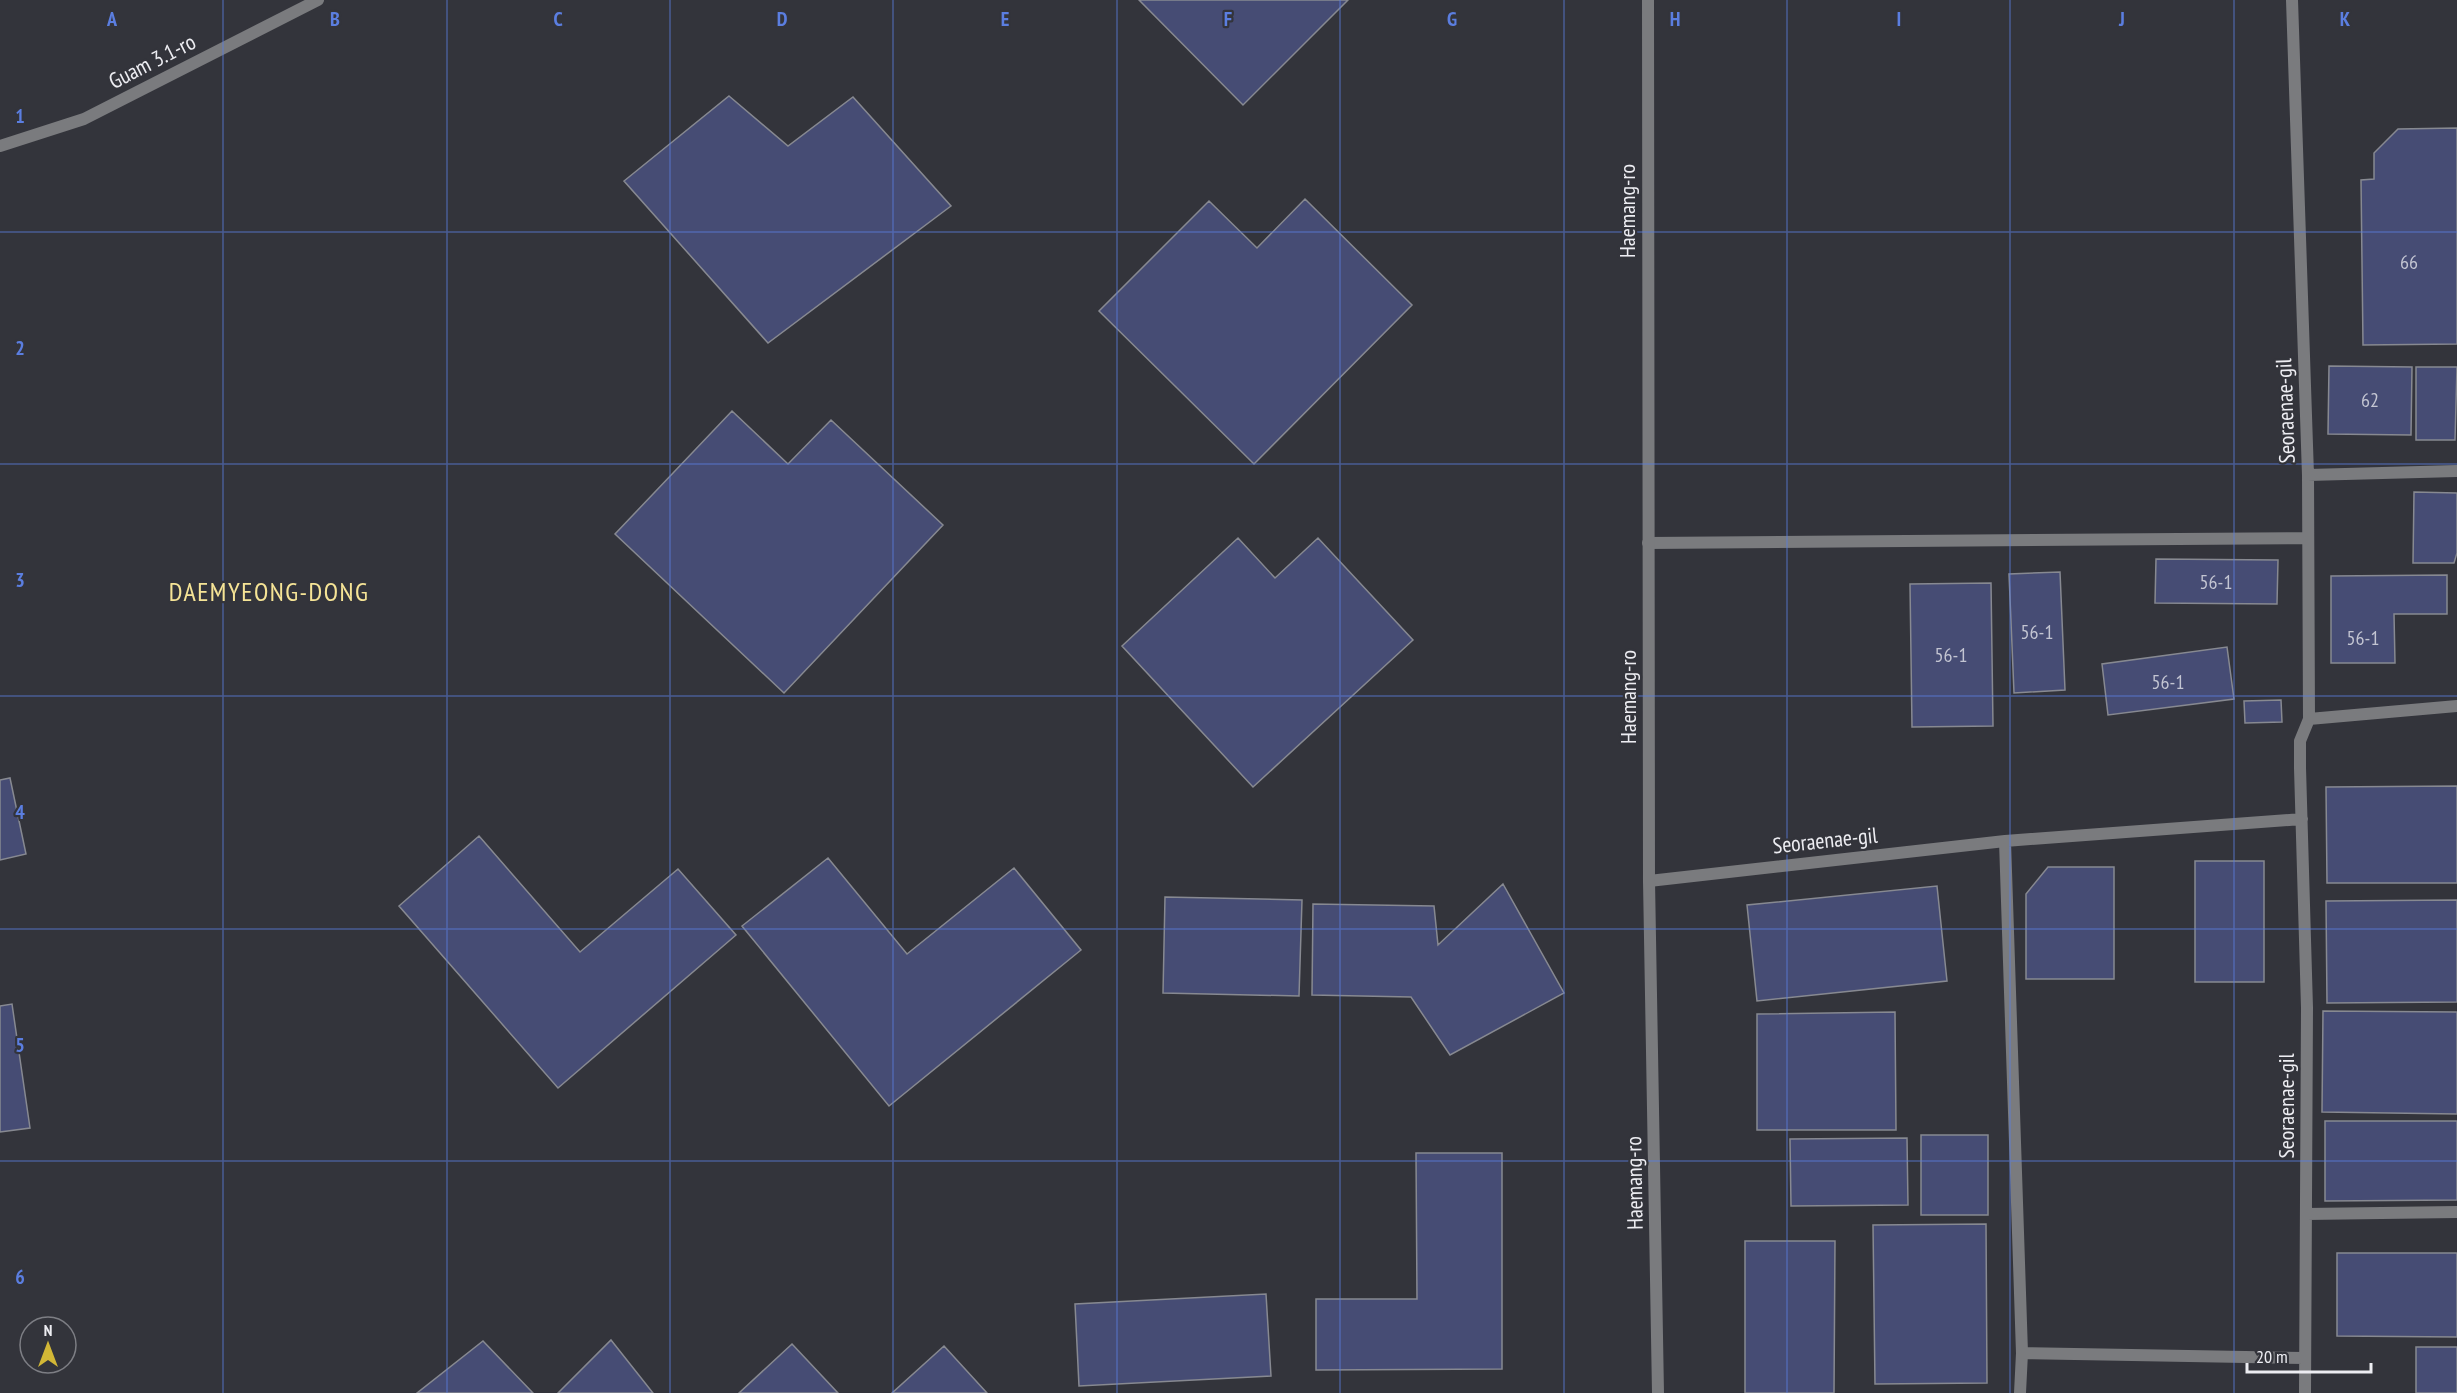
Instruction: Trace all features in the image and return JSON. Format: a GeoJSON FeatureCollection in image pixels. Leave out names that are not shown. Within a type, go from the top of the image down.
{"type":"FeatureCollection","features":[{"type":"Feature","properties":{"kind":"street","name":"Guam 3.1-ro"},"geometry":{"type":"LineString","coordinates":[[0,146],[84,119],[318,0]]}},
{"type":"Feature","properties":{"kind":"street","name":"Haemang-ro"},"geometry":{"type":"LineString","coordinates":[[1648,0],[1649,881],[1658,1393]]}},
{"type":"Feature","properties":{"kind":"street","name":"Seoraenae-gil"},"geometry":{"type":"LineString","coordinates":[[2292,0],[2308,475],[2306,538],[2309,718],[2300,741],[2307,1008],[2305,1393]]}},
{"type":"Feature","properties":{"kind":"street"},"geometry":{"type":"LineString","coordinates":[[2308,475],[2457,471]]}},
{"type":"Feature","properties":{"kind":"street"},"geometry":{"type":"LineString","coordinates":[[1648,543],[2306,538]]}},
{"type":"Feature","properties":{"kind":"street"},"geometry":{"type":"LineString","coordinates":[[2309,718],[2457,706]]}},
{"type":"Feature","properties":{"kind":"street","name":"Seoraenae-gil"},"geometry":{"type":"LineString","coordinates":[[1649,881],[2005,841],[2302,819]]}},
{"type":"Feature","properties":{"kind":"street"},"geometry":{"type":"LineString","coordinates":[[2005,841],[2022,1353],[2020,1393]]}},
{"type":"Feature","properties":{"kind":"street"},"geometry":{"type":"LineString","coordinates":[[2306,1214],[2457,1212]]}},
{"type":"Feature","properties":{"kind":"street"},"geometry":{"type":"LineString","coordinates":[[2022,1353],[2304,1358]]}},
{"type":"Feature","properties":{"kind":"building"},"geometry":{"type":"Polygon","coordinates":[[[1139,0],[1348,0],[1243,105],[1139,0]]]}},
{"type":"Feature","properties":{"kind":"building"},"geometry":{"type":"Polygon","coordinates":[[[729,96],[788,146],[853,97],[951,206],[768,343],[624,181],[729,96]]]}},
{"type":"Feature","properties":{"kind":"building"},"geometry":{"type":"Polygon","coordinates":[[[2457,128],[2457,344],[2363,345],[2361,180],[2374,179],[2374,153],[2398,129],[2457,128]]]}},
{"type":"Feature","properties":{"kind":"building"},"geometry":{"type":"Polygon","coordinates":[[[1305,199],[1412,305],[1254,464],[1099,311],[1209,201],[1257,248],[1305,199]]]}},
{"type":"Feature","properties":{"kind":"building"},"geometry":{"type":"Polygon","coordinates":[[[2329,366],[2412,367],[2411,435],[2328,434],[2329,366]]]}},
{"type":"Feature","properties":{"kind":"building"},"geometry":{"type":"Polygon","coordinates":[[[2416,367],[2457,367],[2455,440],[2416,440],[2416,367]]]}},
{"type":"Feature","properties":{"kind":"building"},"geometry":{"type":"Polygon","coordinates":[[[732,411],[788,464],[831,420],[943,525],[784,693],[615,534],[732,411]]]}},
{"type":"Feature","properties":{"kind":"building"},"geometry":{"type":"Polygon","coordinates":[[[2414,492],[2457,493],[2457,553],[2454,563],[2413,563],[2414,492]]]}},
{"type":"Feature","properties":{"kind":"building"},"geometry":{"type":"Polygon","coordinates":[[[1238,538],[1275,578],[1318,538],[1413,640],[1253,787],[1122,646],[1238,538]]]}},
{"type":"Feature","properties":{"kind":"building"},"geometry":{"type":"Polygon","coordinates":[[[2156,559],[2278,560],[2277,604],[2155,603],[2156,559]]]}},
{"type":"Feature","properties":{"kind":"building"},"geometry":{"type":"Polygon","coordinates":[[[2060,572],[2065,690],[2014,693],[2009,574],[2060,572]]]}},
{"type":"Feature","properties":{"kind":"building"},"geometry":{"type":"Polygon","coordinates":[[[2447,575],[2447,614],[2394,614],[2395,663],[2331,663],[2331,576],[2447,575]]]}},
{"type":"Feature","properties":{"kind":"building"},"geometry":{"type":"Polygon","coordinates":[[[1991,583],[1993,726],[1912,727],[1910,584],[1991,583]]]}},
{"type":"Feature","properties":{"kind":"building"},"geometry":{"type":"Polygon","coordinates":[[[2227,647],[2234,699],[2108,715],[2102,664],[2227,647]]]}},
{"type":"Feature","properties":{"kind":"building"},"geometry":{"type":"Polygon","coordinates":[[[2281,700],[2282,722],[2245,723],[2244,701],[2281,700]]]}},
{"type":"Feature","properties":{"kind":"building"},"geometry":{"type":"Polygon","coordinates":[[[10,778],[26,854],[0,860],[0,780],[10,778]]]}},
{"type":"Feature","properties":{"kind":"building"},"geometry":{"type":"Polygon","coordinates":[[[2457,786],[2457,883],[2327,883],[2326,787],[2457,786]]]}},
{"type":"Feature","properties":{"kind":"building"},"geometry":{"type":"Polygon","coordinates":[[[479,836],[580,952],[678,869],[736,935],[558,1088],[399,906],[479,836]]]}},
{"type":"Feature","properties":{"kind":"building"},"geometry":{"type":"Polygon","coordinates":[[[828,858],[907,954],[1014,868],[1081,950],[889,1106],[742,926],[828,858]]]}},
{"type":"Feature","properties":{"kind":"building"},"geometry":{"type":"Polygon","coordinates":[[[2195,861],[2264,861],[2264,982],[2195,982],[2195,861]]]}},
{"type":"Feature","properties":{"kind":"building"},"geometry":{"type":"Polygon","coordinates":[[[2048,867],[2114,867],[2114,979],[2026,979],[2026,894],[2048,867]]]}},
{"type":"Feature","properties":{"kind":"building"},"geometry":{"type":"Polygon","coordinates":[[[1503,884],[1564,993],[1450,1055],[1411,997],[1312,995],[1313,904],[1434,906],[1438,945],[1503,884]]]}},
{"type":"Feature","properties":{"kind":"building"},"geometry":{"type":"Polygon","coordinates":[[[1937,886],[1947,981],[1757,1001],[1747,905],[1937,886]]]}},
{"type":"Feature","properties":{"kind":"building"},"geometry":{"type":"Polygon","coordinates":[[[1165,897],[1302,900],[1299,996],[1163,993],[1165,897]]]}},
{"type":"Feature","properties":{"kind":"building"},"geometry":{"type":"Polygon","coordinates":[[[2457,900],[2457,1002],[2327,1003],[2326,901],[2457,900]]]}},
{"type":"Feature","properties":{"kind":"building"},"geometry":{"type":"Polygon","coordinates":[[[12,1004],[30,1128],[0,1132],[0,1006],[12,1004]]]}},
{"type":"Feature","properties":{"kind":"building"},"geometry":{"type":"Polygon","coordinates":[[[2323,1011],[2457,1012],[2457,1114],[2322,1112],[2323,1011]]]}},
{"type":"Feature","properties":{"kind":"building"},"geometry":{"type":"Polygon","coordinates":[[[1895,1012],[1896,1130],[1757,1130],[1757,1014],[1895,1012]]]}},
{"type":"Feature","properties":{"kind":"building"},"geometry":{"type":"Polygon","coordinates":[[[2325,1121],[2457,1121],[2457,1200],[2325,1201],[2325,1121]]]}},
{"type":"Feature","properties":{"kind":"building"},"geometry":{"type":"Polygon","coordinates":[[[1921,1135],[1988,1135],[1988,1215],[1921,1215],[1921,1135]]]}},
{"type":"Feature","properties":{"kind":"building"},"geometry":{"type":"Polygon","coordinates":[[[1907,1138],[1908,1205],[1791,1206],[1790,1139],[1907,1138]]]}},
{"type":"Feature","properties":{"kind":"building"},"geometry":{"type":"Polygon","coordinates":[[[1416,1153],[1502,1153],[1502,1369],[1316,1370],[1316,1299],[1417,1299],[1416,1153]]]}},
{"type":"Feature","properties":{"kind":"building"},"geometry":{"type":"Polygon","coordinates":[[[1986,1224],[1987,1383],[1875,1384],[1873,1225],[1986,1224]]]}},
{"type":"Feature","properties":{"kind":"building"},"geometry":{"type":"Polygon","coordinates":[[[1745,1241],[1835,1241],[1834,1393],[1745,1393],[1745,1241]]]}},
{"type":"Feature","properties":{"kind":"building"},"geometry":{"type":"Polygon","coordinates":[[[2337,1253],[2457,1253],[2457,1337],[2337,1336],[2337,1253]]]}},
{"type":"Feature","properties":{"kind":"building"},"geometry":{"type":"Polygon","coordinates":[[[1266,1294],[1271,1376],[1079,1386],[1075,1304],[1266,1294]]]}},
{"type":"Feature","properties":{"kind":"building"},"geometry":{"type":"Polygon","coordinates":[[[611,1340],[653,1393],[558,1393],[611,1340]]]}},
{"type":"Feature","properties":{"kind":"building"},"geometry":{"type":"Polygon","coordinates":[[[483,1341],[533,1393],[417,1393],[483,1341]]]}},
{"type":"Feature","properties":{"kind":"building"},"geometry":{"type":"Polygon","coordinates":[[[792,1344],[838,1393],[739,1393],[792,1344]]]}},
{"type":"Feature","properties":{"kind":"building"},"geometry":{"type":"Polygon","coordinates":[[[944,1346],[987,1393],[892,1393],[944,1346]]]}},
{"type":"Feature","properties":{"kind":"building"},"geometry":{"type":"Polygon","coordinates":[[[2416,1347],[2457,1347],[2457,1393],[2416,1393],[2416,1347]]]}},
{"type":"Feature","properties":{"kind":"district","name":"DAEMYEONG-DONG"},"geometry":{"type":"Point","coordinates":[269,591]}}]}
